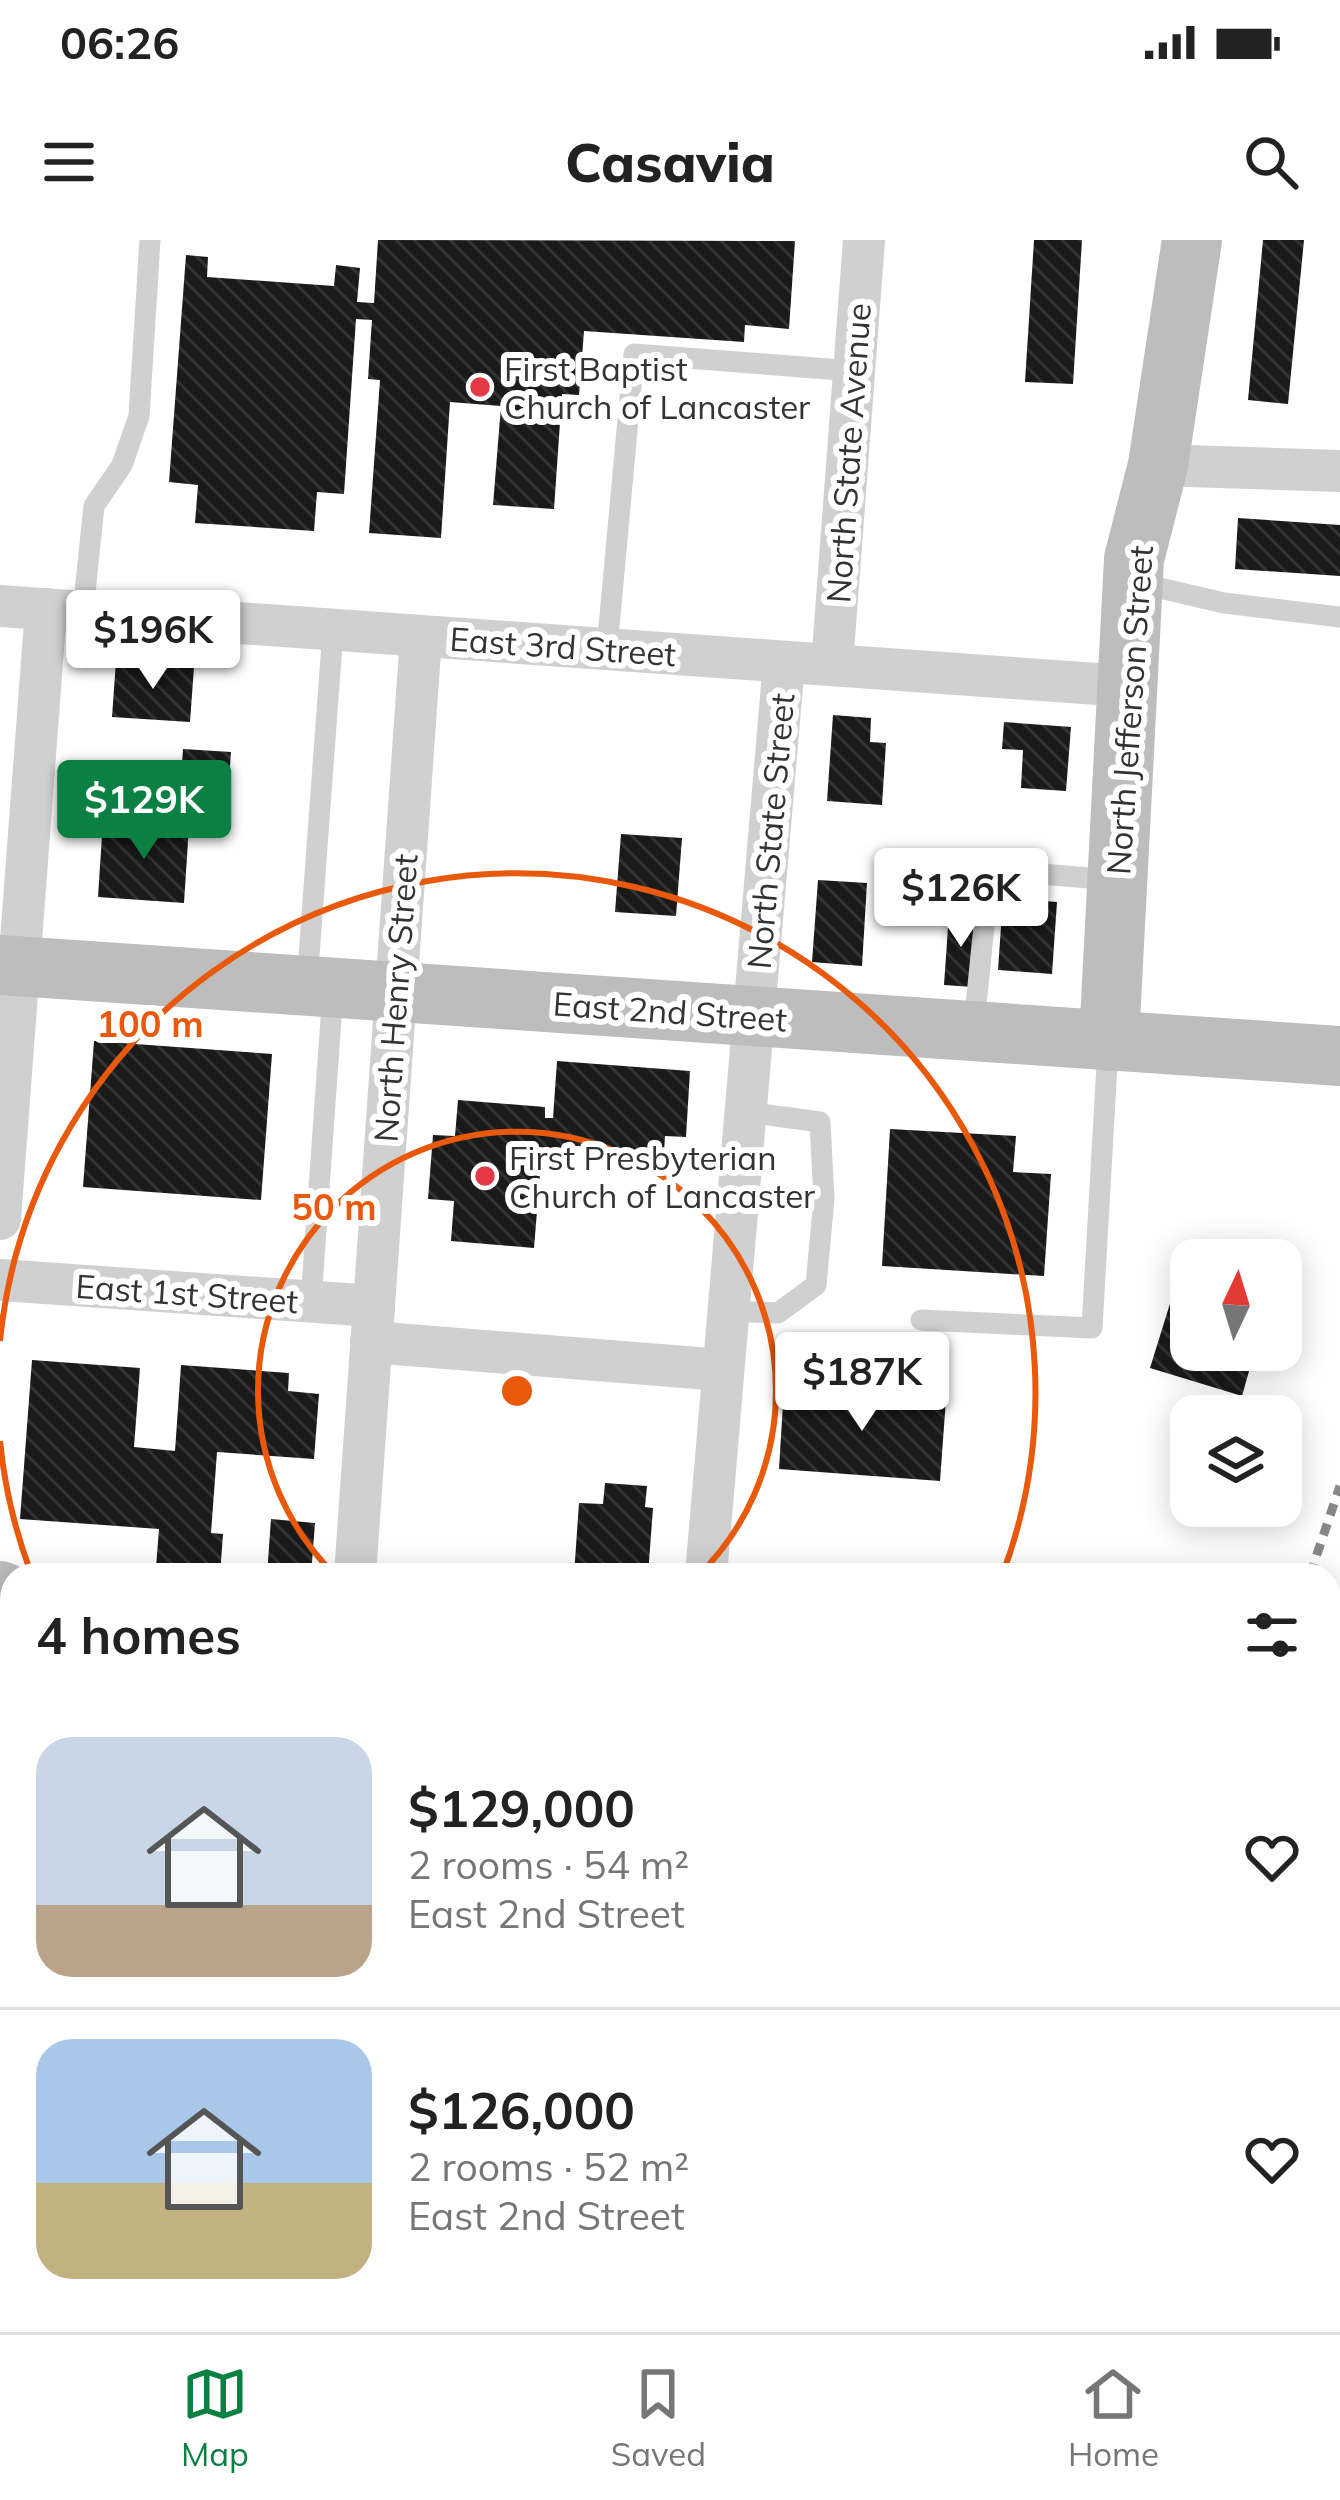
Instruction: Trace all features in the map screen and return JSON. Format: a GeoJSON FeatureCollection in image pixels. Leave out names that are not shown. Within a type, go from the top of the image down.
{"type":"FeatureCollection","features":[{"type":"Feature","properties":{"kind":"street","name":"North State Avenue"},"geometry":{"type":"LineString","coordinates":[[832,665],[864,240]]}},
{"type":"Feature","properties":{"kind":"street","name":"North Jefferson Street"},"geometry":{"type":"LineString","coordinates":[[1109,1041],[1132,582],[1158,465],[1192,240]]}},
{"type":"Feature","properties":{"kind":"street"},"geometry":{"type":"LineString","coordinates":[[1158,465],[1340,471]]}},
{"type":"Feature","properties":{"kind":"street","name":"East 3rd Street"},"geometry":{"type":"LineString","coordinates":[[0,606],[1126,686]]}},
{"type":"Feature","properties":{"kind":"street"},"geometry":{"type":"LineString","coordinates":[[0,1220],[9,966],[64,610]]}},
{"type":"Feature","properties":{"kind":"street","name":"North Henry Street"},"geometry":{"type":"LineString","coordinates":[[356,1563],[421,637]]}},
{"type":"Feature","properties":{"kind":"street","name":"North State Street"},"geometry":{"type":"LineString","coordinates":[[707,1563],[784,662]]}},
{"type":"Feature","properties":{"kind":"street","name":"East 2nd Street"},"geometry":{"type":"LineString","coordinates":[[9,966],[1340,1056]]}},
{"type":"Feature","properties":{"kind":"street","name":"East 1st Street"},"geometry":{"type":"LineString","coordinates":[[0,1280],[311,1301],[373,1324],[722,1370]]}},
{"type":"Feature","properties":{"kind":"lane"},"geometry":{"type":"LineString","coordinates":[[64,610],[94,506],[122,466],[139,416],[150,240]]}},
{"type":"Feature","properties":{"kind":"lane"},"geometry":{"type":"LineString","coordinates":[[607,649],[634,354],[854,371]]}},
{"type":"Feature","properties":{"kind":"lane"},"geometry":{"type":"LineString","coordinates":[[1132,582],[1224,603],[1340,617]]}},
{"type":"Feature","properties":{"kind":"lane"},"geometry":{"type":"LineString","coordinates":[[311,1301],[333,630]]}},
{"type":"Feature","properties":{"kind":"lane"},"geometry":{"type":"LineString","coordinates":[[974,1032],[989,876],[1006,871],[1117,880]]}},
{"type":"Feature","properties":{"kind":"lane"},"geometry":{"type":"LineString","coordinates":[[921,1320],[1092,1328],[1109,1041]]}},
{"type":"Feature","properties":{"kind":"lane"},"geometry":{"type":"LineString","coordinates":[[728,1311],[778,1312],[816,1285],[820,1242],[820,1122],[746,1112]]}},
{"type":"Feature","properties":{"kind":"building","name":"First Baptist Church of Lancaster"},"geometry":{"type":"Polygon","coordinates":[[[378,240],[795,241],[789,329],[745,325],[744,342],[584,331],[579,395],[562,394],[554,509],[493,505],[501,406],[450,402],[441,538],[369,533],[380,380],[368,379],[372,320],[356,319],[344,494],[317,492],[314,531],[195,523],[198,485],[169,482],[186,255],[208,257],[207,277],[334,286],[336,265],[360,268],[357,302],[374,303],[378,240]]]}},
{"type":"Feature","properties":{"kind":"building"},"geometry":{"type":"Polygon","coordinates":[[[1034,240],[1082,240],[1073,384],[1025,382],[1034,240]]]}},
{"type":"Feature","properties":{"kind":"building"},"geometry":{"type":"Polygon","coordinates":[[[1263,240],[1304,240],[1288,404],[1248,400],[1263,240]]]}},
{"type":"Feature","properties":{"kind":"building"},"geometry":{"type":"Polygon","coordinates":[[[1238,518],[1340,525],[1340,576],[1235,569],[1238,518]]]}},
{"type":"Feature","properties":{"kind":"building"},"geometry":{"type":"Polygon","coordinates":[[[116,661],[194,667],[190,722],[112,717],[116,661]]]}},
{"type":"Feature","properties":{"kind":"building"},"geometry":{"type":"Polygon","coordinates":[[[833,715],[871,718],[870,742],[886,743],[882,805],[827,801],[833,715]]]}},
{"type":"Feature","properties":{"kind":"building"},"geometry":{"type":"Polygon","coordinates":[[[1004,722],[1071,727],[1066,791],[1021,788],[1023,750],[1002,749],[1004,722]]]}},
{"type":"Feature","properties":{"kind":"building"},"geometry":{"type":"Polygon","coordinates":[[[183,749],[231,752],[228,795],[180,792],[183,749]]]}},
{"type":"Feature","properties":{"kind":"building"},"geometry":{"type":"Polygon","coordinates":[[[103,820],[189,826],[184,903],[98,897],[103,820]]]}},
{"type":"Feature","properties":{"kind":"building"},"geometry":{"type":"Polygon","coordinates":[[[621,834],[682,838],[676,916],[615,912],[621,834]]]}},
{"type":"Feature","properties":{"kind":"building"},"geometry":{"type":"Polygon","coordinates":[[[818,880],[867,883],[862,966],[812,962],[818,880]]]}},
{"type":"Feature","properties":{"kind":"building"},"geometry":{"type":"Polygon","coordinates":[[[1003,898],[1057,902],[1052,974],[998,970],[1003,898]]]}},
{"type":"Feature","properties":{"kind":"building"},"geometry":{"type":"Polygon","coordinates":[[[949,913],[978,915],[973,987],[944,985],[949,913]]]}},
{"type":"Feature","properties":{"kind":"building"},"geometry":{"type":"Polygon","coordinates":[[[94,1041],[272,1054],[261,1200],[83,1187],[94,1041]]]}},
{"type":"Feature","properties":{"kind":"building","name":"First Presbyterian Church of Lancaster"},"geometry":{"type":"Polygon","coordinates":[[[557,1061],[690,1071],[686,1137],[665,1136],[664,1152],[563,1145],[562,1151],[542,1150],[534,1248],[451,1241],[454,1201],[428,1199],[433,1135],[455,1136],[458,1100],[545,1107],[545,1118],[553,1118],[557,1061]]]}},
{"type":"Feature","properties":{"kind":"building"},"geometry":{"type":"Polygon","coordinates":[[[890,1129],[1016,1136],[1013,1172],[1051,1174],[1044,1276],[882,1266],[890,1129]]]}},
{"type":"Feature","properties":{"kind":"building"},"geometry":{"type":"Polygon","coordinates":[[[1170,1304],[1170,1371],[1249,1371],[1239,1395],[1150,1368],[1170,1304]]]}},
{"type":"Feature","properties":{"kind":"building"},"geometry":{"type":"Polygon","coordinates":[[[32,1360],[140,1368],[134,1447],[175,1451],[181,1365],[289,1373],[288,1391],[319,1394],[314,1459],[217,1452],[211,1533],[223,1534],[221,1563],[156,1563],[159,1529],[20,1519],[32,1360]]]}},
{"type":"Feature","properties":{"kind":"building"},"geometry":{"type":"Polygon","coordinates":[[[784,1387],[946,1399],[940,1481],[779,1469],[784,1387]]]}},
{"type":"Feature","properties":{"kind":"building"},"geometry":{"type":"Polygon","coordinates":[[[605,1483],[647,1486],[645,1507],[653,1508],[649,1563],[575,1563],[579,1503],[603,1504],[605,1483]]]}},
{"type":"Feature","properties":{"kind":"building"},"geometry":{"type":"Polygon","coordinates":[[[271,1519],[315,1523],[312,1563],[268,1563],[271,1519]]]}},
{"type":"Feature","properties":{"kind":"railway"},"geometry":{"type":"LineString","coordinates":[[1314,1563],[1340,1486]]}},
{"type":"Feature","properties":{"kind":"place","name":"First Baptist Church of Lancaster"},"geometry":{"type":"Point","coordinates":[480,387]}},
{"type":"Feature","properties":{"kind":"place","name":"First Presbyterian Church of Lancaster"},"geometry":{"type":"Point","coordinates":[485,1176]}}]}
